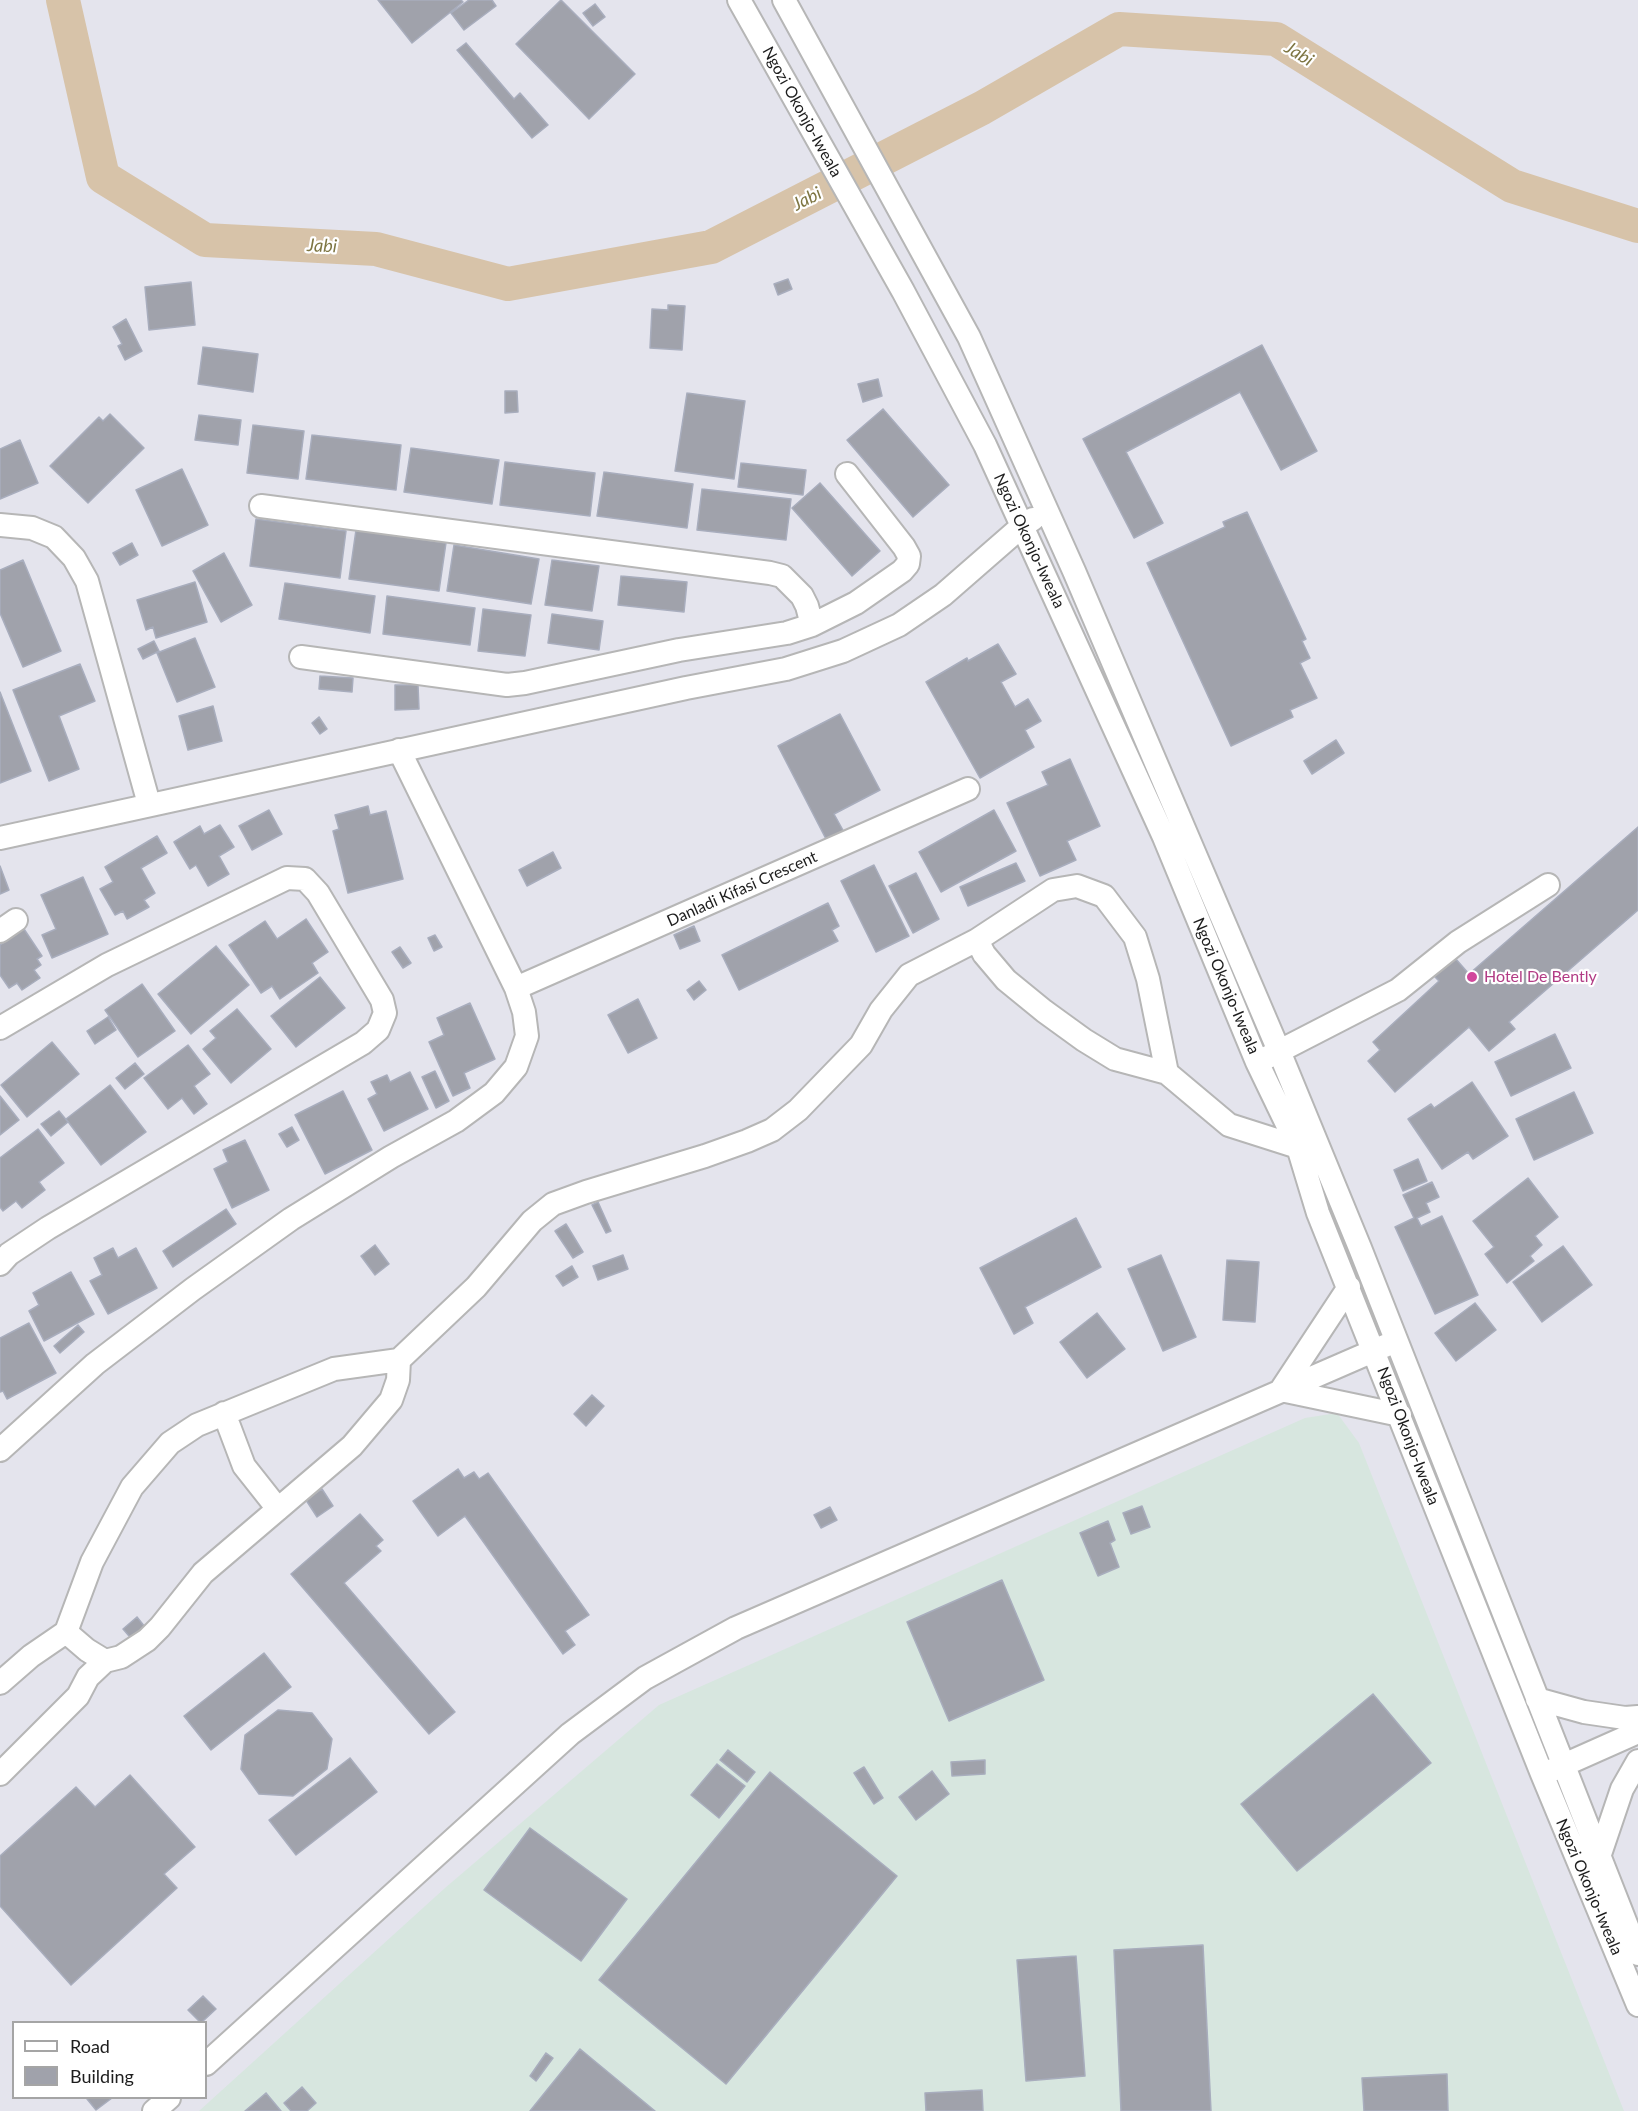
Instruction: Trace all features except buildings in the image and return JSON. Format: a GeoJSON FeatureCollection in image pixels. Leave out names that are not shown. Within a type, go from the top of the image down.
{"type":"FeatureCollection","features":[{"type":"Feature","properties":{"kind":"street","name":"Ngozi Okonjo-Iweala"},"geometry":{"type":"LineString","coordinates":[[739,0],[903,291],[985,446],[1164,837],[1257,1062],[1298,1147],[1318,1213],[1542,1774],[1638,2005]]}},
{"type":"Feature","properties":{"kind":"street","name":"Ngozi Okonjo-Iweala"},"geometry":{"type":"LineString","coordinates":[[784,0],[969,337],[1047,510],[1279,1051],[1397,1341],[1638,1954]]}},
{"type":"Feature","properties":{"kind":"street"},"geometry":{"type":"LineString","coordinates":[[301,657],[507,685],[679,650],[787,633],[812,625],[856,603],[902,571],[908,564],[909,556],[904,547],[847,474]]}},
{"type":"Feature","properties":{"kind":"street"},"geometry":{"type":"LineString","coordinates":[[261,506],[770,573],[782,576],[802,596],[812,625]]}},
{"type":"Feature","properties":{"kind":"street"},"geometry":{"type":"LineString","coordinates":[[0,838],[686,688],[786,669],[843,651],[899,625],[943,595],[1021,527],[1047,510]]}},
{"type":"Feature","properties":{"kind":"street"},"geometry":{"type":"LineString","coordinates":[[0,525],[32,528],[54,537],[74,558],[87,581],[149,804]]}},
{"type":"Feature","properties":{"kind":"street"},"geometry":{"type":"LineString","coordinates":[[679,650],[686,688]]}},
{"type":"Feature","properties":{"kind":"street"},"geometry":{"type":"LineString","coordinates":[[0,1450],[95,1364],[193,1289],[291,1219],[391,1157],[456,1121],[494,1092],[516,1067],[527,1036],[524,1012],[516,988],[399,750]]}},
{"type":"Feature","properties":{"kind":"street","name":"Danladi Kifasi Crescent"},"geometry":{"type":"LineString","coordinates":[[516,988],[968,789]]}},
{"type":"Feature","properties":{"kind":"street"},"geometry":{"type":"LineString","coordinates":[[0,1028],[107,965],[287,878],[305,879],[318,893],[382,1000],[385,1013],[378,1029],[363,1043],[48,1228],[9,1254],[0,1264]]}},
{"type":"Feature","properties":{"kind":"street"},"geometry":{"type":"LineString","coordinates":[[1257,1062],[1398,990],[1458,942],[1548,885]]}},
{"type":"Feature","properties":{"kind":"street"},"geometry":{"type":"LineString","coordinates":[[0,1683],[31,1656],[66,1632],[92,1562],[132,1487],[170,1443],[197,1425],[334,1369],[399,1360],[476,1287],[532,1221],[553,1204],[716,1152],[772,1130],[798,1110],[861,1045],[882,1010],[909,975],[976,940],[1053,890],[1077,886],[1104,896],[1135,937],[1148,979],[1167,1073]]}},
{"type":"Feature","properties":{"kind":"street"},"geometry":{"type":"LineString","coordinates":[[976,940],[984,954],[1006,980],[1084,1040],[1115,1059],[1167,1073],[1229,1125],[1298,1147]]}},
{"type":"Feature","properties":{"kind":"street"},"geometry":{"type":"LineString","coordinates":[[1281,1390],[1349,1287]]}},
{"type":"Feature","properties":{"kind":"street"},"geometry":{"type":"LineString","coordinates":[[207,2063],[570,1734],[645,1678],[736,1628],[1397,1341]]}},
{"type":"Feature","properties":{"kind":"street"},"geometry":{"type":"LineString","coordinates":[[0,1774],[78,1696],[88,1677],[105,1661],[121,1657],[147,1640],[160,1628],[203,1573],[352,1446],[391,1400],[398,1380],[399,1360]]}},
{"type":"Feature","properties":{"kind":"street"},"geometry":{"type":"LineString","coordinates":[[1281,1390],[1400,1415]]}},
{"type":"Feature","properties":{"kind":"street"},"geometry":{"type":"LineString","coordinates":[[224,1413],[244,1466],[278,1509]]}},
{"type":"Feature","properties":{"kind":"street"},"geometry":{"type":"LineString","coordinates":[[66,1632],[87,1650],[105,1661]]}},
{"type":"Feature","properties":{"kind":"street"},"geometry":{"type":"LineString","coordinates":[[1537,1699],[1584,1712],[1625,1718],[1638,1717]]}},
{"type":"Feature","properties":{"kind":"street"},"geometry":{"type":"LineString","coordinates":[[1542,1774],[1638,1731]]}},
{"type":"Feature","properties":{"kind":"street"},"geometry":{"type":"LineString","coordinates":[[1599,1857],[1622,1789],[1638,1761]]}},
{"type":"Feature","properties":{"kind":"street"},"geometry":{"type":"LineString","coordinates":[[154,2111],[167,2099]]}},
{"type":"Feature","properties":{"kind":"shaded area"},"geometry":{"type":"Polygon","coordinates":[[[1337,1413],[1359,1443],[1624,2111],[199,2111],[445,1888],[659,1705],[1305,1418],[1337,1413]]]}},
{"type":"Feature","properties":{"kind":"waterway","name":"Jabi"},"geometry":{"type":"LineString","coordinates":[[63,0],[103,177],[205,240],[376,249],[508,284],[711,247],[982,108],[1119,29],[1276,39],[1512,186],[1638,226]]}},
{"type":"Feature","properties":{"kind":"place","name":"Hotel De Bently"},"geometry":{"type":"Point","coordinates":[1472,977]}}]}
